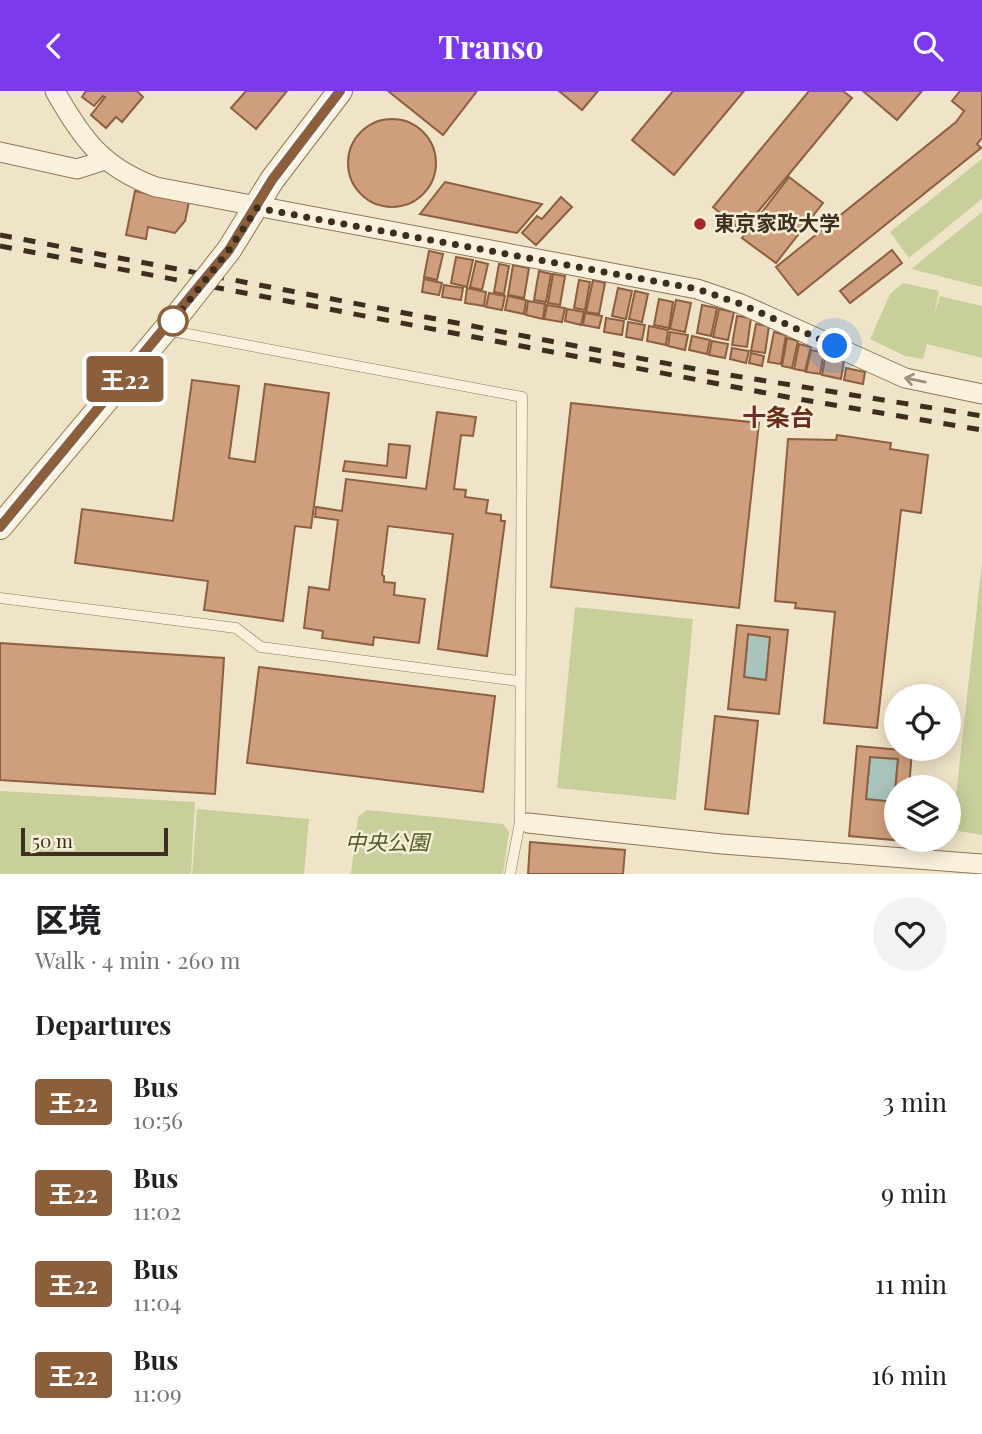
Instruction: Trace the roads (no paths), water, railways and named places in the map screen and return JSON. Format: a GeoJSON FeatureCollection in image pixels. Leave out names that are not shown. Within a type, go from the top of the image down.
{"type":"FeatureCollection","features":[{"type":"Feature","properties":{"kind":"street"},"geometry":{"type":"LineString","coordinates":[[55,91],[77,129],[105,160],[128,177],[156,187],[697,289],[741,304],[905,378],[982,394]]}},
{"type":"Feature","properties":{"kind":"street"},"geometry":{"type":"LineString","coordinates":[[0,527],[229,250],[272,180],[340,91]]}},
{"type":"Feature","properties":{"kind":"street"},"geometry":{"type":"LineString","coordinates":[[0,152],[77,169],[105,160]]}},
{"type":"Feature","properties":{"kind":"street"},"geometry":{"type":"LineString","coordinates":[[524,823],[722,844],[982,864]]}},
{"type":"Feature","properties":{"kind":"lane"},"geometry":{"type":"LineString","coordinates":[[173,320],[522,397],[518,681],[524,823],[510,874]]}},
{"type":"Feature","properties":{"kind":"lane"},"geometry":{"type":"LineString","coordinates":[[0,597],[236,628],[261,647],[518,681]]}},
{"type":"Feature","properties":{"kind":"water"},"geometry":{"type":"Polygon","coordinates":[[[748,634],[770,637],[766,680],[744,677],[748,634]]]}},
{"type":"Feature","properties":{"kind":"water"},"geometry":{"type":"Polygon","coordinates":[[[870,757],[898,761],[897,775],[884,775],[884,801],[866,799],[870,757]]]}},
{"type":"Feature","properties":{"kind":"railway"},"geometry":{"type":"LineString","coordinates":[[0,235],[711,372],[982,416]]}},
{"type":"Feature","properties":{"kind":"railway"},"geometry":{"type":"LineString","coordinates":[[0,246],[787,397],[982,430]]}},
{"type":"Feature","properties":{"kind":"place","name":"東京家政大学"},"geometry":{"type":"Point","coordinates":[700,224]}},
{"type":"Feature","properties":{"kind":"district","name":"十条台"},"geometry":{"type":"Point","coordinates":[778,418]}},
{"type":"Feature","properties":{"kind":"park label","name":"中央公園"},"geometry":{"type":"Point","coordinates":[387,843]}}]}
